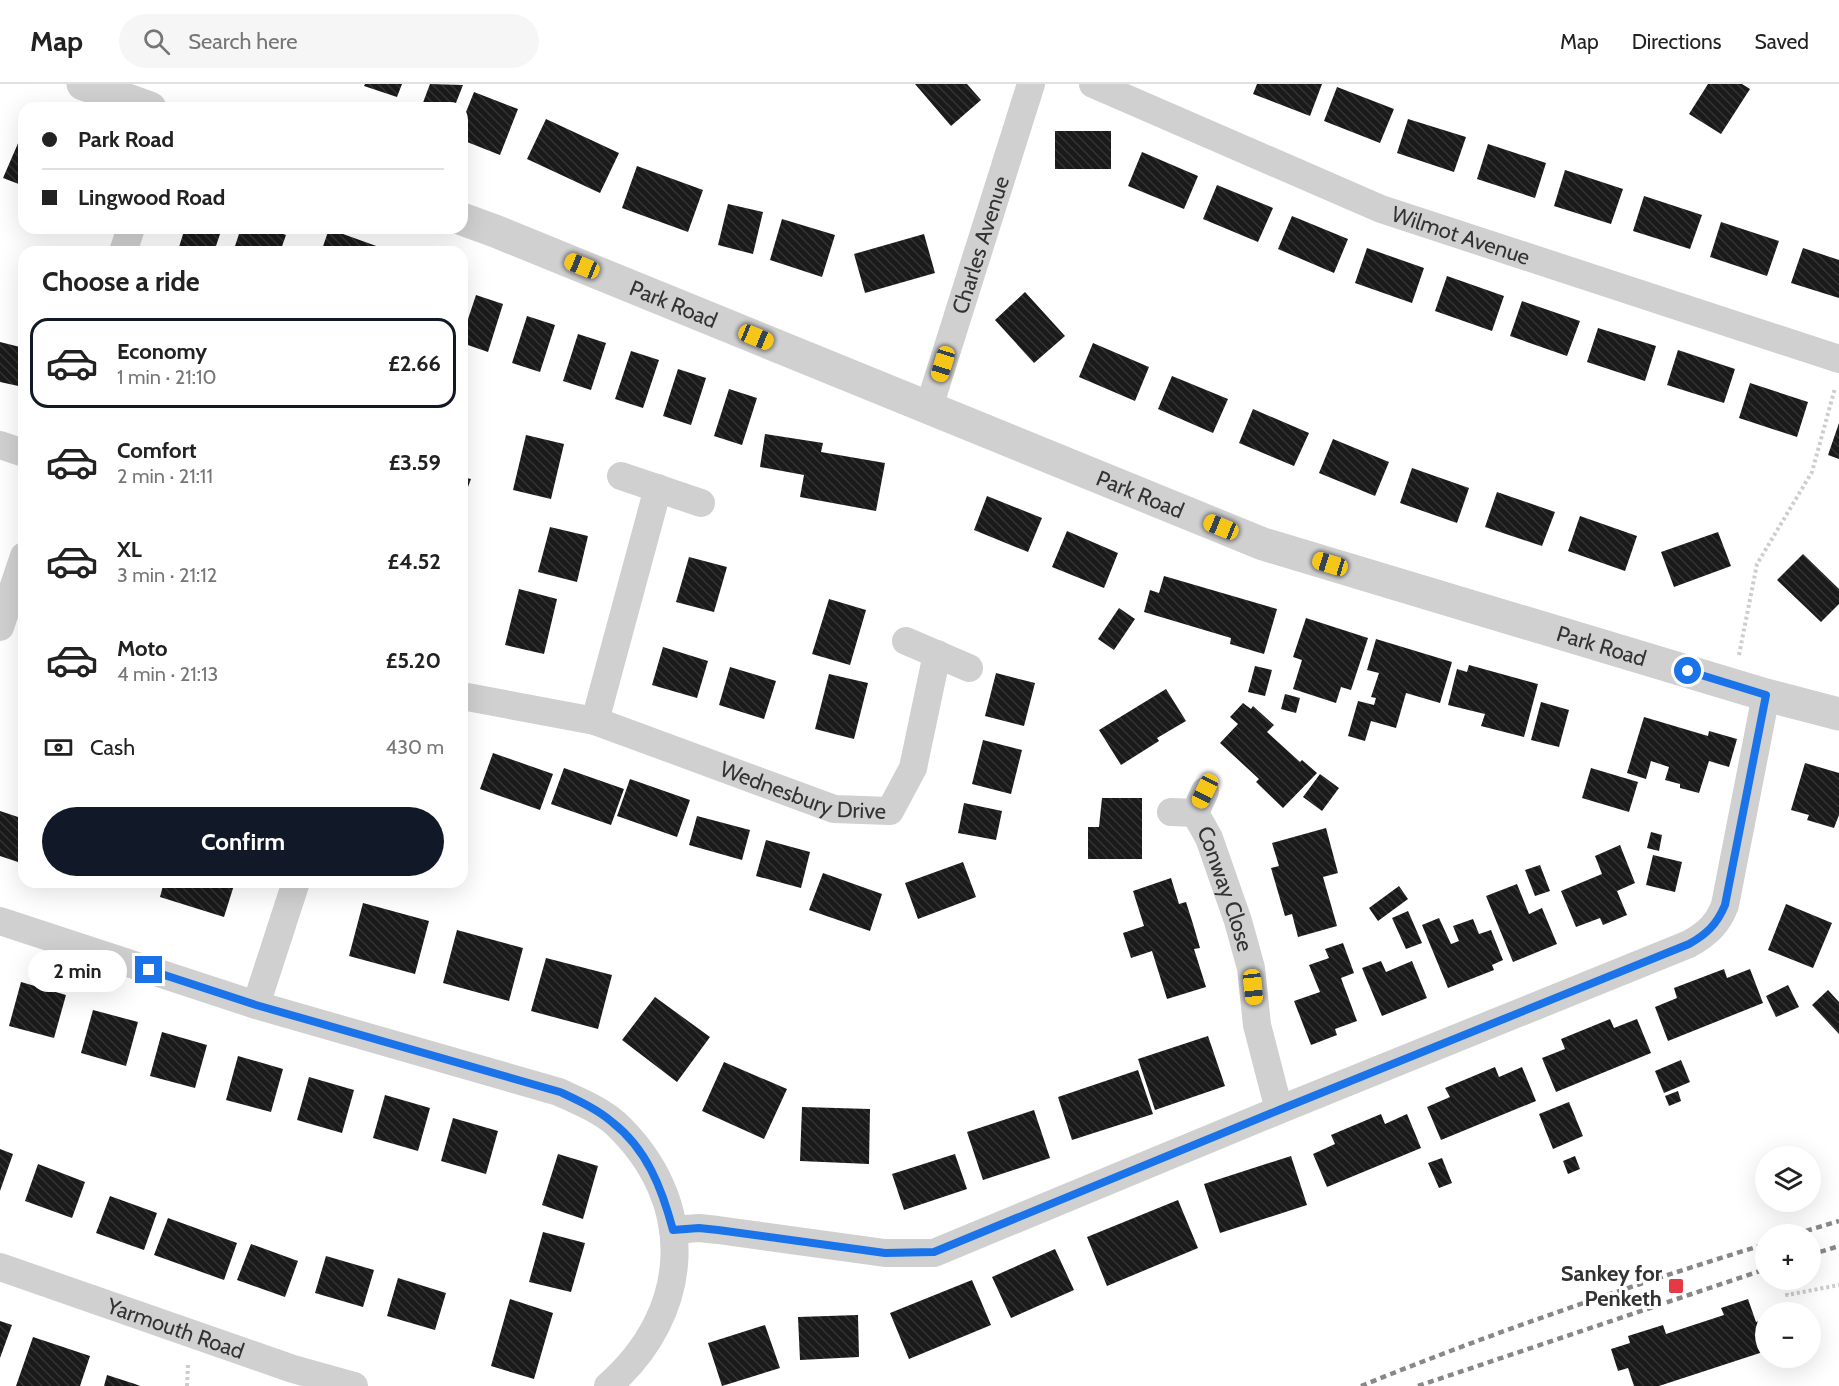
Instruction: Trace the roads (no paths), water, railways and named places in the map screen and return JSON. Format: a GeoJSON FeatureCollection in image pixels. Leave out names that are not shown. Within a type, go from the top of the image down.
{"type":"FeatureCollection","features":[{"type":"Feature","properties":{"kind":"street"},"geometry":{"type":"LineString","coordinates":[[83,84],[133,102]]}},
{"type":"Feature","properties":{"kind":"street","name":"Charles Avenue"},"geometry":{"type":"LineString","coordinates":[[929,407],[1031,84]]}},
{"type":"Feature","properties":{"kind":"street","name":"Wilmot Avenue"},"geometry":{"type":"LineString","coordinates":[[1093,84],[1381,209],[1838,371]]}},
{"type":"Feature","properties":{"kind":"street","name":"Park Road"},"geometry":{"type":"LineString","coordinates":[[468,221],[1263,544],[1766,695],[1839,714]]}},
{"type":"Feature","properties":{"kind":"street"},"geometry":{"type":"LineString","coordinates":[[0,445],[18,451]]}},
{"type":"Feature","properties":{"kind":"street"},"geometry":{"type":"LineString","coordinates":[[621,476],[701,503]]}},
{"type":"Feature","properties":{"kind":"street"},"geometry":{"type":"LineString","coordinates":[[595,721],[658,488]]}},
{"type":"Feature","properties":{"kind":"street"},"geometry":{"type":"LineString","coordinates":[[0,627],[18,574]]}},
{"type":"Feature","properties":{"kind":"street"},"geometry":{"type":"LineString","coordinates":[[906,641],[969,668]]}},
{"type":"Feature","properties":{"kind":"street","name":"Wednesbury Drive"},"geometry":{"type":"LineString","coordinates":[[468,697],[595,721],[834,809],[890,811],[913,768],[937,654]]}},
{"type":"Feature","properties":{"kind":"street"},"geometry":{"type":"LineString","coordinates":[[673,1230],[699,1228],[718,1230],[885,1253],[934,1252],[1689,944],[1704,936],[1714,927],[1725,905],[1766,695]]}},
{"type":"Feature","properties":{"kind":"street","name":"Conway Close"},"geometry":{"type":"LineString","coordinates":[[1190,806],[1209,838],[1238,921],[1251,968],[1257,1025],[1279,1110]]}},
{"type":"Feature","properties":{"kind":"street"},"geometry":{"type":"LineString","coordinates":[[256,1005],[294,888]]}},
{"type":"Feature","properties":{"kind":"street"},"geometry":{"type":"LineString","coordinates":[[0,921],[256,1005],[560,1092],[588,1105],[613,1122],[637,1147],[654,1173],[673,1230],[675,1268],[670,1293],[660,1318],[644,1347],[624,1372],[608,1386]]}},
{"type":"Feature","properties":{"kind":"street","name":"Yarmouth Road"},"geometry":{"type":"LineString","coordinates":[[0,1267],[241,1352],[354,1386]]}},
{"type":"Feature","properties":{"kind":"railway"},"geometry":{"type":"LineString","coordinates":[[1821,1226],[1839,1221]]}},
{"type":"Feature","properties":{"kind":"railway"},"geometry":{"type":"LineString","coordinates":[[1821,1252],[1839,1246]]}},
{"type":"Feature","properties":{"kind":"railway"},"geometry":{"type":"LineString","coordinates":[[1361,1386],[1562,1310],[1755,1247]]}},
{"type":"Feature","properties":{"kind":"railway"},"geometry":{"type":"LineString","coordinates":[[1418,1386],[1755,1273]]}},
{"type":"Feature","properties":{"kind":"place","name":"Sankey for Penketh"},"geometry":{"type":"Point","coordinates":[1676,1286]}}]}
